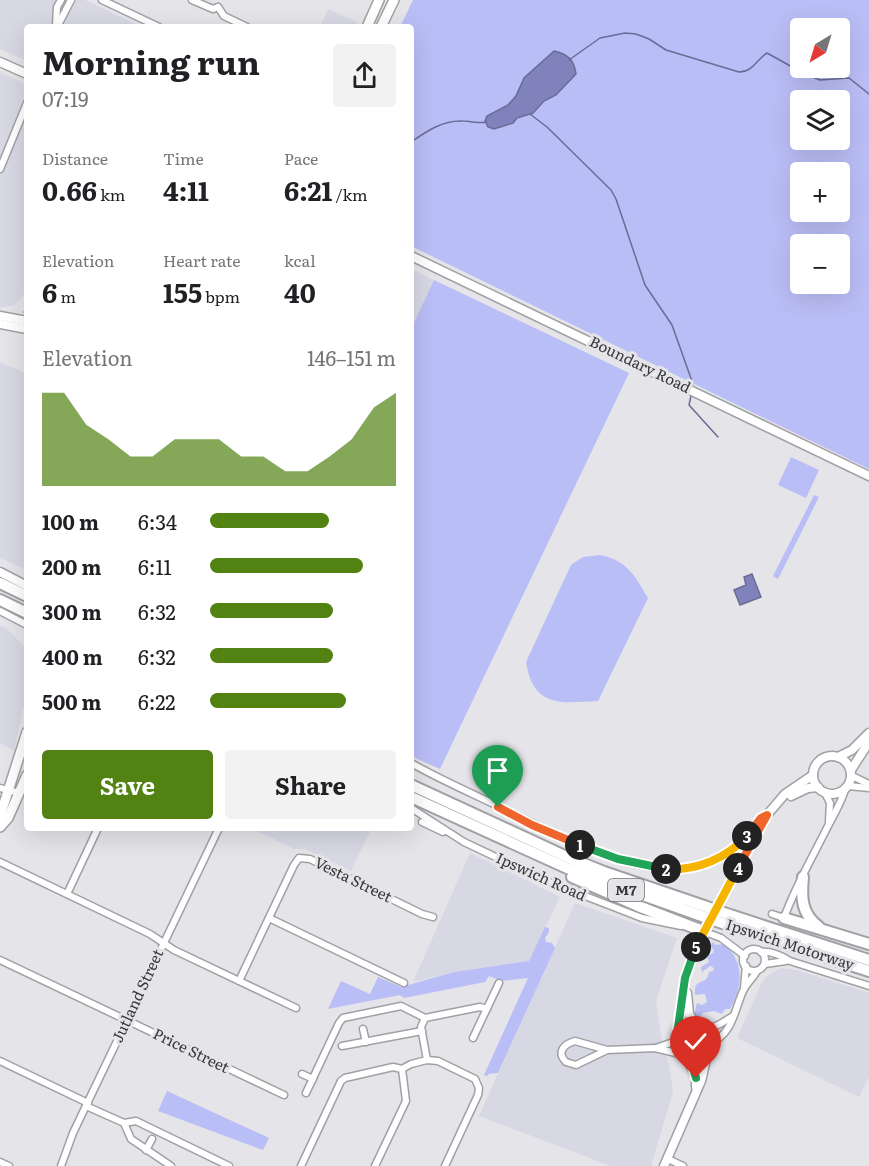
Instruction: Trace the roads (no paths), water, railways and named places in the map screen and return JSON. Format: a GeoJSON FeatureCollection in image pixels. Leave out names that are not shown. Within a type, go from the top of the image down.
{"type":"FeatureCollection","features":[{"type":"Feature","properties":{"kind":"highway"},"geometry":{"type":"LineString","coordinates":[[0,583],[24,595]]}},
{"type":"Feature","properties":{"kind":"highway"},"geometry":{"type":"LineString","coordinates":[[0,600],[24,612]]}},
{"type":"Feature","properties":{"kind":"highway"},"geometry":{"type":"LineString","coordinates":[[414,778],[470,807],[482,819]]}},
{"type":"Feature","properties":{"kind":"highway","name":"Ipswich Motorway"},"geometry":{"type":"LineString","coordinates":[[414,786],[604,872],[702,911]]}},
{"type":"Feature","properties":{"kind":"highway","name":"Ipswich Motorway"},"geometry":{"type":"LineString","coordinates":[[414,798],[553,862],[730,920],[869,960]]}},
{"type":"Feature","properties":{"kind":"highway"},"geometry":{"type":"LineString","coordinates":[[553,862],[568,875],[613,896],[696,929]]}},
{"type":"Feature","properties":{"kind":"highway"},"geometry":{"type":"LineString","coordinates":[[803,877],[801,896],[804,909],[811,921],[825,930]]}},
{"type":"Feature","properties":{"kind":"highway"},"geometry":{"type":"LineString","coordinates":[[784,918],[869,944]]}},
{"type":"Feature","properties":{"kind":"highway","name":"Ipswich Motorway"},"geometry":{"type":"LineString","coordinates":[[730,920],[869,971]]}},
{"type":"Feature","properties":{"kind":"main road"},"geometry":{"type":"LineString","coordinates":[[368,24],[379,0]]}},
{"type":"Feature","properties":{"kind":"main road"},"geometry":{"type":"LineString","coordinates":[[382,24],[394,0]]}},
{"type":"Feature","properties":{"kind":"main road"},"geometry":{"type":"LineString","coordinates":[[0,62],[24,74]]}},
{"type":"Feature","properties":{"kind":"main road","name":"Boundary Road"},"geometry":{"type":"LineString","coordinates":[[414,257],[869,476]]}},
{"type":"Feature","properties":{"kind":"main road"},"geometry":{"type":"LineString","coordinates":[[0,316],[24,320]]}},
{"type":"Feature","properties":{"kind":"main road"},"geometry":{"type":"LineString","coordinates":[[0,324],[24,328]]}},
{"type":"Feature","properties":{"kind":"main road"},"geometry":{"type":"LineString","coordinates":[[0,572],[24,584]]}},
{"type":"Feature","properties":{"kind":"main road"},"geometry":{"type":"LineString","coordinates":[[838,757],[852,750],[869,733]]}},
{"type":"Feature","properties":{"kind":"main road"},"geometry":{"type":"LineString","coordinates":[[0,826],[8,818],[9,790],[24,742]]}},
{"type":"Feature","properties":{"kind":"main road"},"geometry":{"type":"LineString","coordinates":[[666,1162],[696,1094],[710,1042],[689,1014],[687,994],[694,960],[774,811],[793,794],[808,788],[835,794],[847,788],[851,773],[869,742]]}},
{"type":"Feature","properties":{"kind":"main road"},"geometry":{"type":"LineString","coordinates":[[821,790],[813,775],[814,769],[821,760],[832,756],[838,757],[848,764],[851,773]]}},
{"type":"Feature","properties":{"kind":"main road"},"geometry":{"type":"LineString","coordinates":[[707,1052],[699,1059],[688,1059],[680,1054],[676,1039],[685,978],[691,959],[767,815],[785,795],[813,775]]}},
{"type":"Feature","properties":{"kind":"main road"},"geometry":{"type":"LineString","coordinates":[[9,790],[24,778]]}},
{"type":"Feature","properties":{"kind":"main road"},"geometry":{"type":"LineString","coordinates":[[676,1039],[685,1028],[701,1029]]}},
{"type":"Feature","properties":{"kind":"main road"},"geometry":{"type":"LineString","coordinates":[[688,1059],[696,1078],[696,1094]]}},
{"type":"Feature","properties":{"kind":"street"},"geometry":{"type":"LineString","coordinates":[[57,24],[57,8],[61,0]]}},
{"type":"Feature","properties":{"kind":"street"},"geometry":{"type":"LineString","coordinates":[[59,24],[71,0]]}},
{"type":"Feature","properties":{"kind":"street"},"geometry":{"type":"LineString","coordinates":[[102,0],[153,24]]}},
{"type":"Feature","properties":{"kind":"street"},"geometry":{"type":"LineString","coordinates":[[192,0],[213,9],[218,7],[222,0]]}},
{"type":"Feature","properties":{"kind":"street"},"geometry":{"type":"LineString","coordinates":[[218,7],[224,16],[240,24]]}},
{"type":"Feature","properties":{"kind":"street"},"geometry":{"type":"LineString","coordinates":[[0,169],[24,110]]}},
{"type":"Feature","properties":{"kind":"street"},"geometry":{"type":"LineString","coordinates":[[0,610],[24,623]]}},
{"type":"Feature","properties":{"kind":"street"},"geometry":{"type":"LineString","coordinates":[[414,765],[532,825],[571,842],[618,859],[670,869],[700,865],[725,855],[746,838],[761,818],[767,815]]}},
{"type":"Feature","properties":{"kind":"street"},"geometry":{"type":"LineString","coordinates":[[851,773],[869,786]]}},
{"type":"Feature","properties":{"kind":"street"},"geometry":{"type":"LineString","coordinates":[[772,914],[784,918],[793,893],[837,812],[847,788],[869,786]]}},
{"type":"Feature","properties":{"kind":"street"},"geometry":{"type":"LineString","coordinates":[[821,790],[830,803],[828,825]]}},
{"type":"Feature","properties":{"kind":"street","name":"Ipswich Road"},"geometry":{"type":"LineString","coordinates":[[414,810],[469,844],[544,880],[626,912],[654,921],[696,929],[721,938],[745,956]]}},
{"type":"Feature","properties":{"kind":"street"},"geometry":{"type":"LineString","coordinates":[[422,822],[469,844]]}},
{"type":"Feature","properties":{"kind":"street"},"geometry":{"type":"LineString","coordinates":[[67,894],[97,831]]}},
{"type":"Feature","properties":{"kind":"street","name":"Jutland Street"},"geometry":{"type":"LineString","coordinates":[[61,1166],[70,1138],[218,831]]}},
{"type":"Feature","properties":{"kind":"street","name":"Vesta Street"},"geometry":{"type":"LineString","coordinates":[[238,981],[294,865],[302,857],[422,914],[433,916]]}},
{"type":"Feature","properties":{"kind":"street"},"geometry":{"type":"LineString","coordinates":[[0,862],[150,934],[174,950],[296,1008]]}},
{"type":"Feature","properties":{"kind":"street"},"geometry":{"type":"LineString","coordinates":[[269,918],[404,983]]}},
{"type":"Feature","properties":{"kind":"street"},"geometry":{"type":"LineString","coordinates":[[744,989],[745,956],[752,950],[766,952],[869,986]]}},
{"type":"Feature","properties":{"kind":"street"},"geometry":{"type":"LineString","coordinates":[[761,952],[765,957],[765,964]]}},
{"type":"Feature","properties":{"kind":"street","name":"Price Street"},"geometry":{"type":"LineString","coordinates":[[0,960],[284,1095]]}},
{"type":"Feature","properties":{"kind":"street"},"geometry":{"type":"LineString","coordinates":[[710,1042],[723,1034],[734,1015],[744,989],[757,971],[765,964],[781,960],[790,961]]}},
{"type":"Feature","properties":{"kind":"street"},"geometry":{"type":"LineString","coordinates":[[746,966],[757,971]]}},
{"type":"Feature","properties":{"kind":"street"},"geometry":{"type":"LineString","coordinates":[[473,1038],[499,983]]}},
{"type":"Feature","properties":{"kind":"street"},"geometry":{"type":"LineString","coordinates":[[306,1093],[343,1018],[401,1006],[425,1018],[480,1007],[486,1009]]}},
{"type":"Feature","properties":{"kind":"street"},"geometry":{"type":"LineString","coordinates":[[701,1029],[720,1024],[734,1015]]}},
{"type":"Feature","properties":{"kind":"street"},"geometry":{"type":"LineString","coordinates":[[425,1018],[422,1022],[422,1031],[428,1060]]}},
{"type":"Feature","properties":{"kind":"street"},"geometry":{"type":"LineString","coordinates":[[363,1029],[366,1042]]}},
{"type":"Feature","properties":{"kind":"street"},"geometry":{"type":"LineString","coordinates":[[342,1046],[422,1031]]}},
{"type":"Feature","properties":{"kind":"street"},"geometry":{"type":"LineString","coordinates":[[655,1048],[676,1039]]}},
{"type":"Feature","properties":{"kind":"street"},"geometry":{"type":"LineString","coordinates":[[607,1050],[576,1065],[566,1062],[561,1054],[561,1049],[565,1045],[575,1041],[607,1050],[655,1048],[680,1054]]}},
{"type":"Feature","properties":{"kind":"street"},"geometry":{"type":"LineString","coordinates":[[301,1166],[341,1081],[345,1078],[393,1067],[402,1069],[428,1060],[438,1061],[475,1079],[479,1088],[478,1095],[445,1166]]}},
{"type":"Feature","properties":{"kind":"street"},"geometry":{"type":"LineString","coordinates":[[0,1061],[124,1123],[129,1136],[171,1166]]}},
{"type":"Feature","properties":{"kind":"street"},"geometry":{"type":"LineString","coordinates":[[375,1166],[406,1101],[402,1069]]}},
{"type":"Feature","properties":{"kind":"street"},"geometry":{"type":"LineString","coordinates":[[302,1074],[313,1079]]}},
{"type":"Feature","properties":{"kind":"street"},"geometry":{"type":"LineString","coordinates":[[124,1123],[130,1120],[136,1121],[229,1166]]}},
{"type":"Feature","properties":{"kind":"street"},"geometry":{"type":"LineString","coordinates":[[146,1150],[152,1139]]}},
{"type":"Feature","properties":{"kind":"street"},"geometry":{"type":"LineString","coordinates":[[0,1162],[9,1166]]}},
{"type":"Feature","properties":{"kind":"street"},"geometry":{"type":"LineString","coordinates":[[666,1162],[683,1166]]}},
{"type":"Feature","properties":{"kind":"waterway"},"geometry":{"type":"LineString","coordinates":[[569,60],[600,38],[625,33],[636,34],[666,50],[739,72],[751,68],[767,53],[820,80],[849,78],[869,94]]}},
{"type":"Feature","properties":{"kind":"waterway"},"geometry":{"type":"LineString","coordinates":[[530,114],[547,127],[611,190],[645,285],[672,325],[693,384]]}},
{"type":"Feature","properties":{"kind":"waterway"},"geometry":{"type":"LineString","coordinates":[[414,140],[429,130],[449,122],[487,122]]}},
{"type":"Feature","properties":{"kind":"waterway"},"geometry":{"type":"LineString","coordinates":[[691,396],[689,405],[718,437]]}}]}
